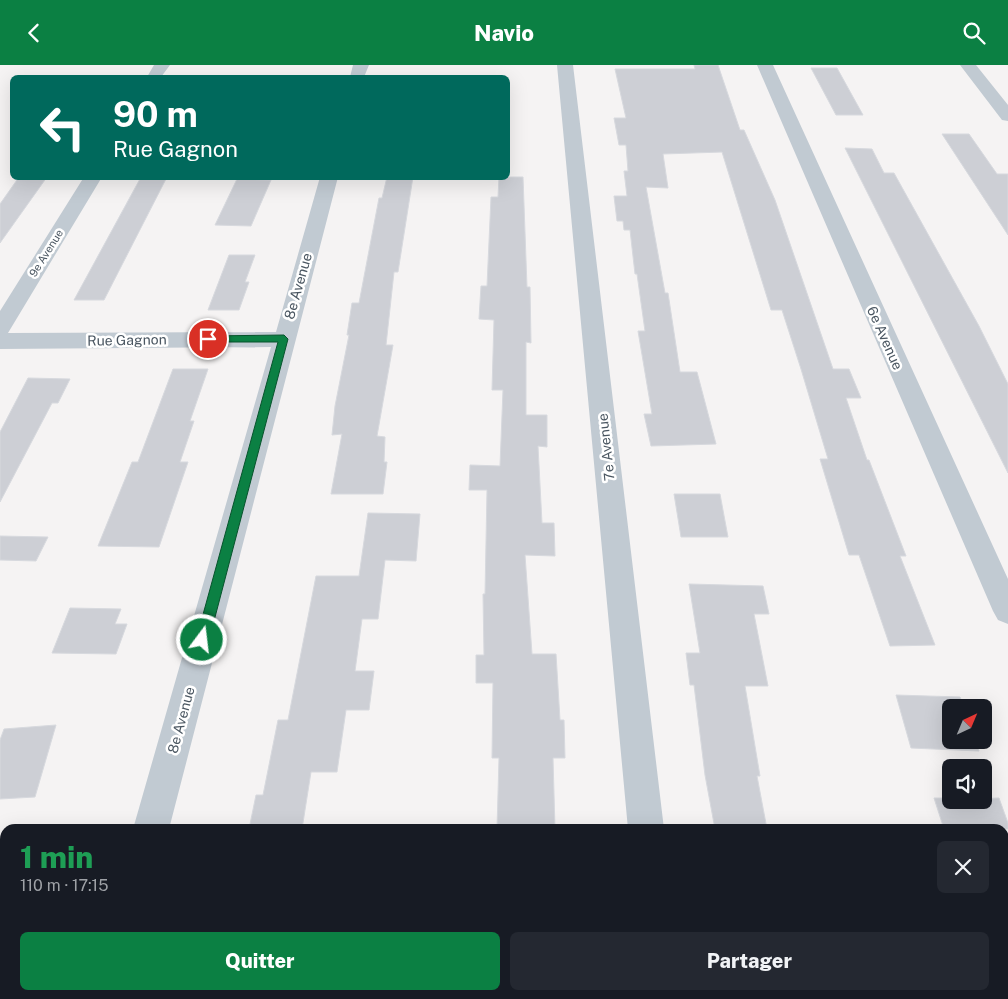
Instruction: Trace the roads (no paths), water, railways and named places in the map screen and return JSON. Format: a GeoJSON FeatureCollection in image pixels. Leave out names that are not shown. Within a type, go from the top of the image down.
{"type":"FeatureCollection","features":[{"type":"Feature","properties":{"kind":"street","name":"7e Avenue"},"geometry":{"type":"LineString","coordinates":[[566,65],[645,824]]}},
{"type":"Feature","properties":{"kind":"street","name":"6e Avenue"},"geometry":{"type":"LineString","coordinates":[[765,65],[1008,611]]}},
{"type":"Feature","properties":{"kind":"street"},"geometry":{"type":"LineString","coordinates":[[968,65],[1008,115]]}},
{"type":"Feature","properties":{"kind":"street","name":"9e Avenue"},"geometry":{"type":"LineString","coordinates":[[0,329],[91,180]]}},
{"type":"Feature","properties":{"kind":"street","name":"8e Avenue"},"geometry":{"type":"LineString","coordinates":[[152,824],[328,180]]}},
{"type":"Feature","properties":{"kind":"street","name":"Rue Gagnon"},"geometry":{"type":"LineString","coordinates":[[0,341],[284,339]]}}]}
